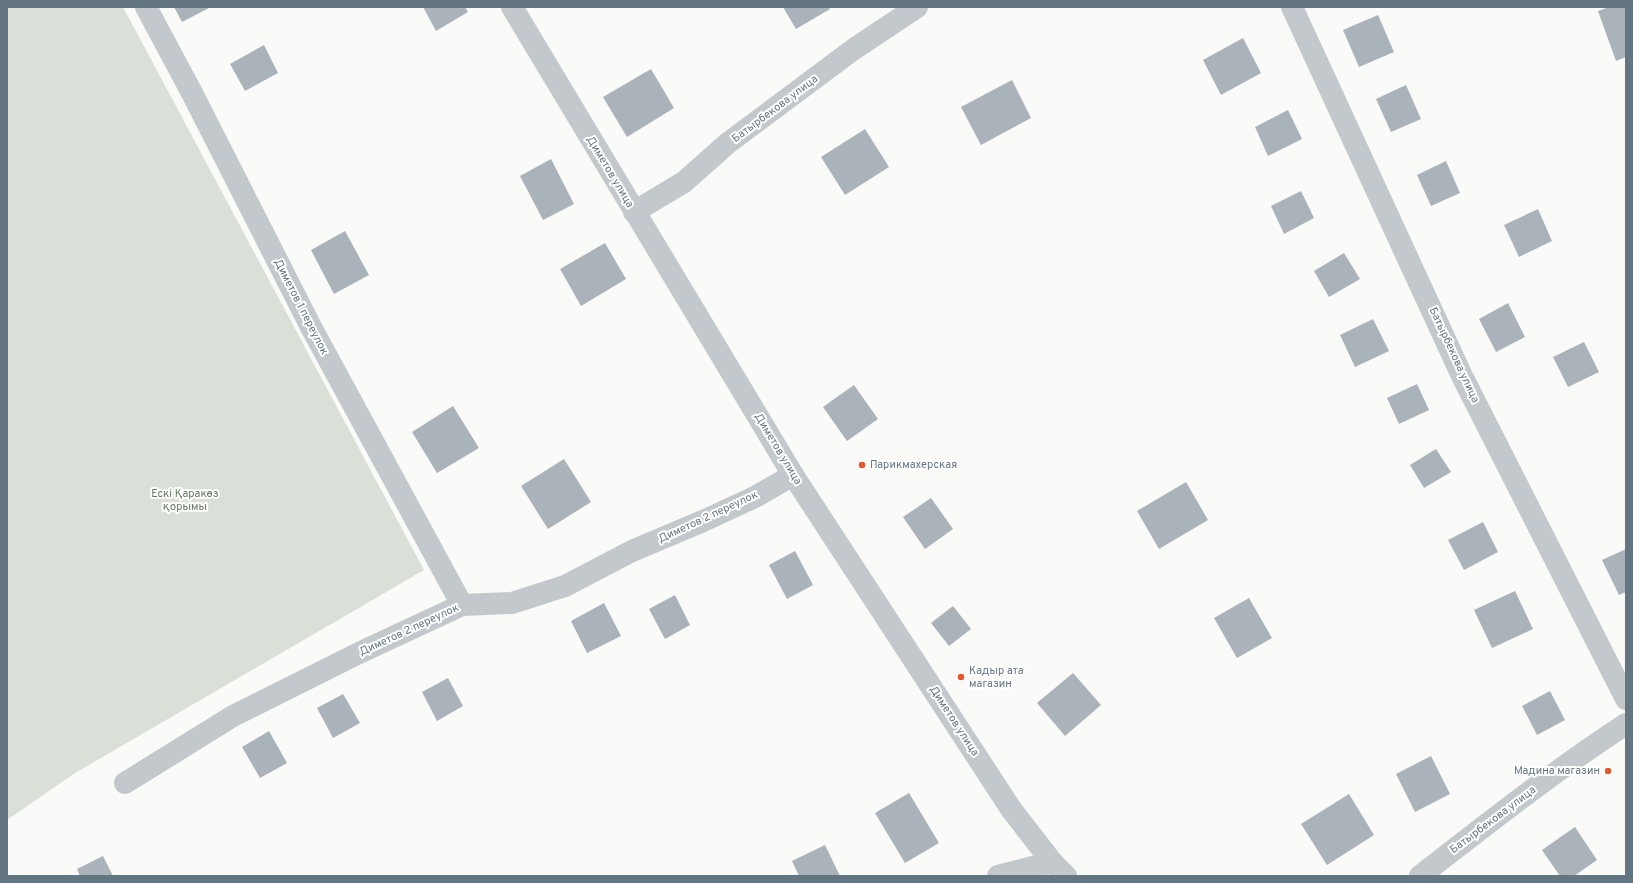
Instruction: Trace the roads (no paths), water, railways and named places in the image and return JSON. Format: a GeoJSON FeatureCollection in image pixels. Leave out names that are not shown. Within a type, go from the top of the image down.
{"type":"FeatureCollection","features":[{"type":"Feature","properties":{"kind":"street","name":"Диметов 1 переулок"},"geometry":{"type":"LineString","coordinates":[[146,7],[192,93],[311,327],[462,605]]}},
{"type":"Feature","properties":{"kind":"street","name":"Диметов улица"},"geometry":{"type":"LineString","coordinates":[[512,7],[793,475],[1011,809],[1059,869]]}},
{"type":"Feature","properties":{"kind":"street","name":"Батырбекова улица"},"geometry":{"type":"LineString","coordinates":[[634,212],[684,182],[735,138],[854,49],[917,7]]}},
{"type":"Feature","properties":{"kind":"street","name":"Батырбекова улица"},"geometry":{"type":"LineString","coordinates":[[1292,7],[1462,376],[1626,699]]}},
{"type":"Feature","properties":{"kind":"street","name":"Диметов 2 переулок"},"geometry":{"type":"LineString","coordinates":[[125,783],[233,716],[361,652],[462,605],[512,603],[565,586],[632,551],[755,497],[793,475]]}},
{"type":"Feature","properties":{"kind":"street","name":"Батырбекова улица"},"geometry":{"type":"LineString","coordinates":[[1420,876],[1528,793],[1626,724]]}},
{"type":"Feature","properties":{"kind":"street"},"geometry":{"type":"LineString","coordinates":[[998,876],[1059,869]]}},
{"type":"Feature","properties":{"kind":"place","name":"Парикмахерская"},"geometry":{"type":"Point","coordinates":[862,465]}},
{"type":"Feature","properties":{"kind":"place","name":"Кадыр ата магазин"},"geometry":{"type":"Point","coordinates":[961,677]}},
{"type":"Feature","properties":{"kind":"place","name":"Мадина магазин"},"geometry":{"type":"Point","coordinates":[1608,771]}},
{"type":"Feature","properties":{"kind":"park label","name":"Ескі Қаракөз қорымы"},"geometry":{"type":"Point","coordinates":[185,500]}}]}
